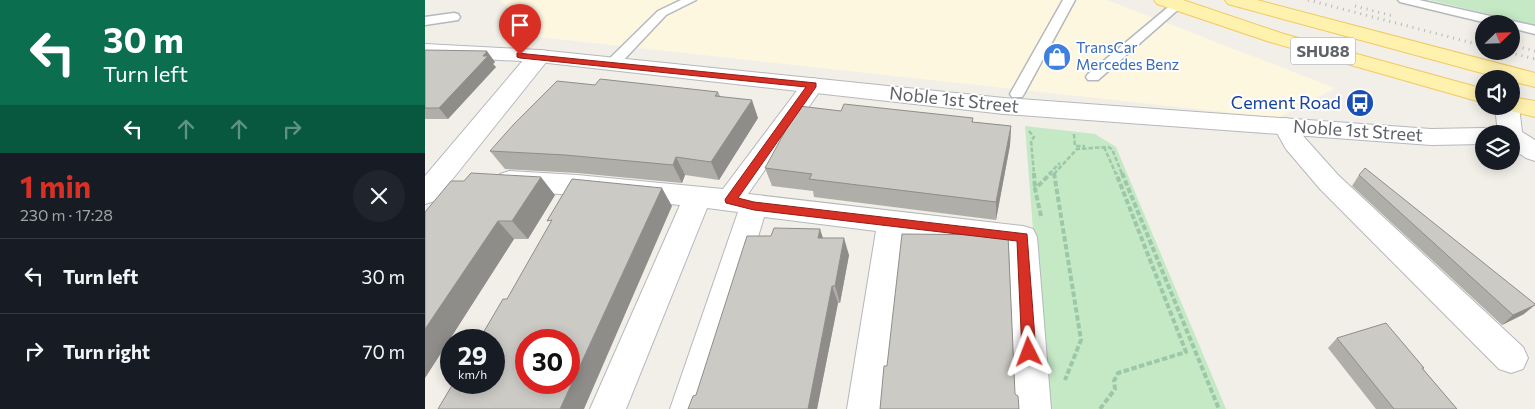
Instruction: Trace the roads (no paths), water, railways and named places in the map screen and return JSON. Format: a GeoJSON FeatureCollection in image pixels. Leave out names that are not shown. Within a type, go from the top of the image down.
{"type":"FeatureCollection","features":[{"type":"Feature","properties":{"kind":"main road","name":"SHU88"},"geometry":{"type":"LineString","coordinates":[[1235,0],[1484,70]]}},
{"type":"Feature","properties":{"kind":"main road","name":"SHU88"},"geometry":{"type":"LineString","coordinates":[[1171,2],[1216,8],[1277,38],[1475,93]]}},
{"type":"Feature","properties":{"kind":"main road","name":"SHU88"},"geometry":{"type":"LineString","coordinates":[[1520,78],[1535,80]]}},
{"type":"Feature","properties":{"kind":"main road"},"geometry":{"type":"LineString","coordinates":[[1520,106],[1535,109]]}},
{"type":"Feature","properties":{"kind":"street","name":"Noble 1st Street"},"geometry":{"type":"LineString","coordinates":[[425,50],[539,56],[1004,106],[1431,136],[1475,136]]}},
{"type":"Feature","properties":{"kind":"street"},"geometry":{"type":"LineString","coordinates":[[425,194],[539,56]]}},
{"type":"Feature","properties":{"kind":"street"},"geometry":{"type":"LineString","coordinates":[[688,409],[742,203],[813,85]]}},
{"type":"Feature","properties":{"kind":"street"},"geometry":{"type":"LineString","coordinates":[[1285,126],[1295,143],[1329,182],[1511,358]]}},
{"type":"Feature","properties":{"kind":"street"},"geometry":{"type":"LineString","coordinates":[[1520,141],[1535,152]]}},
{"type":"Feature","properties":{"kind":"street"},"geometry":{"type":"LineString","coordinates":[[434,218],[477,179],[569,197],[698,196],[892,222],[1023,237],[1033,409]]}},
{"type":"Feature","properties":{"kind":"street"},"geometry":{"type":"LineString","coordinates":[[608,409],[698,196]]}},
{"type":"Feature","properties":{"kind":"street"},"geometry":{"type":"LineString","coordinates":[[865,409],[892,222]]}},
{"type":"Feature","properties":{"kind":"lane"},"geometry":{"type":"LineString","coordinates":[[611,64],[662,13],[690,0]]}},
{"type":"Feature","properties":{"kind":"lane"},"geometry":{"type":"LineString","coordinates":[[1017,94],[1069,0]]}},
{"type":"Feature","properties":{"kind":"lane"},"geometry":{"type":"LineString","coordinates":[[1404,0],[1475,16]]}},
{"type":"Feature","properties":{"kind":"lane"},"geometry":{"type":"LineString","coordinates":[[1093,77],[1171,2]]}},
{"type":"Feature","properties":{"kind":"lane"},"geometry":{"type":"LineString","coordinates":[[425,21],[454,16]]}},
{"type":"Feature","properties":{"kind":"lane"},"geometry":{"type":"LineString","coordinates":[[1520,26],[1535,30]]}},
{"type":"Feature","properties":{"kind":"railway"},"geometry":{"type":"LineString","coordinates":[[1308,0],[1475,44]]}},
{"type":"Feature","properties":{"kind":"railway"},"geometry":{"type":"LineString","coordinates":[[1355,6],[1393,16]]}},
{"type":"Feature","properties":{"kind":"railway"},"geometry":{"type":"LineString","coordinates":[[1520,47],[1535,51]]}},
{"type":"Feature","properties":{"kind":"railway"},"geometry":{"type":"LineString","coordinates":[[1520,55],[1535,59]]}},
{"type":"Feature","properties":{"kind":"place","name":"TransCar Mercedes Benz"},"geometry":{"type":"Point","coordinates":[1057,57]}},
{"type":"Feature","properties":{"kind":"place","name":"Cement Road"},"geometry":{"type":"Point","coordinates":[1360,103]}}]}
